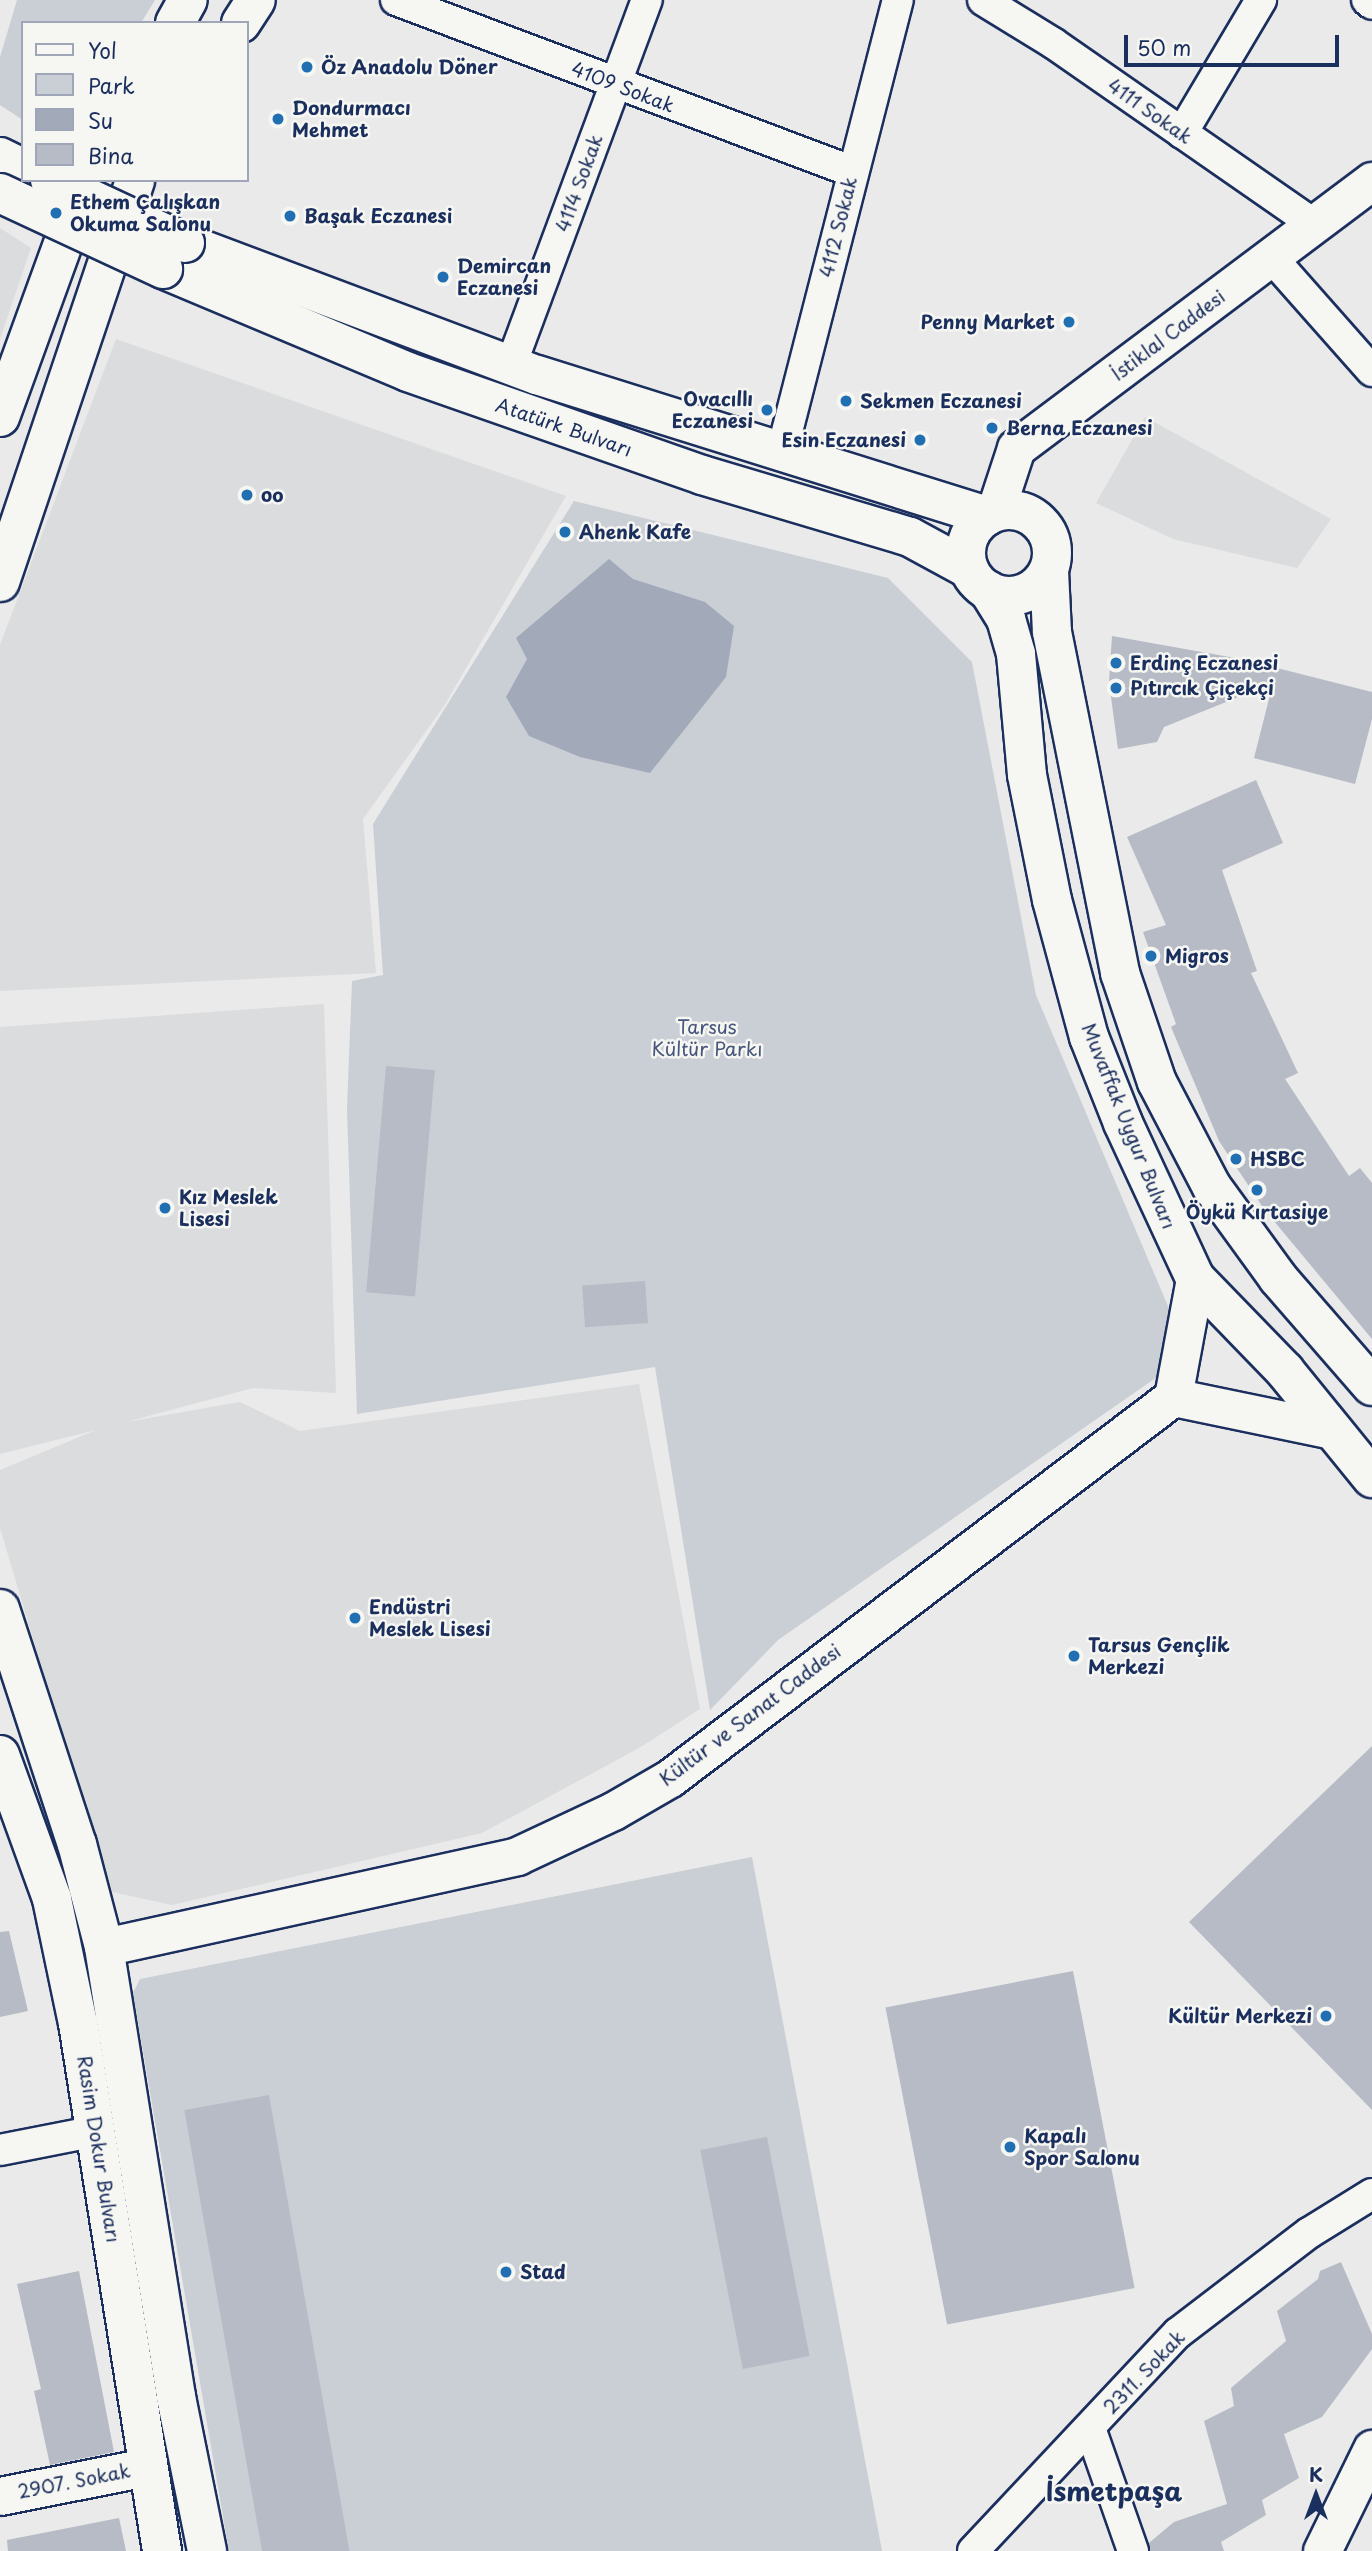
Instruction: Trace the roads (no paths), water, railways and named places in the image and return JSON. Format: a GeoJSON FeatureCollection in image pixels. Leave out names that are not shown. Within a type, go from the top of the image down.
{"type":"FeatureCollection","features":[{"type":"Feature","properties":{"kind":"main road"},"geometry":{"type":"LineString","coordinates":[[176,21],[188,0]]}},
{"type":"Feature","properties":{"kind":"main road"},"geometry":{"type":"LineString","coordinates":[[242,21],[256,0]]}},
{"type":"Feature","properties":{"kind":"main road"},"geometry":{"type":"LineString","coordinates":[[0,157],[21,167]]}},
{"type":"Feature","properties":{"kind":"main road"},"geometry":{"type":"LineString","coordinates":[[53,182],[174,256]]}},
{"type":"Feature","properties":{"kind":"main road"},"geometry":{"type":"LineString","coordinates":[[0,417],[86,182]]}},
{"type":"Feature","properties":{"kind":"main road"},"geometry":{"type":"LineString","coordinates":[[0,582],[134,182]]}},
{"type":"Feature","properties":{"kind":"main road"},"geometry":{"type":"LineString","coordinates":[[0,193],[174,256],[781,455],[991,514],[1024,512],[1046,530],[1052,557],[1049,571],[1052,632],[1095,852],[1120,973],[1157,1082],[1227,1207],[1278,1278],[1372,1386]]}},
{"type":"Feature","properties":{"kind":"main road","name":"Atatürk Bulvarı"},"geometry":{"type":"LineString","coordinates":[[174,256],[408,372],[702,475],[910,537],[979,580]]}},
{"type":"Feature","properties":{"kind":"main road"},"geometry":{"type":"LineString","coordinates":[[991,514],[971,534],[979,580],[1015,596],[1029,591],[1049,571]]}},
{"type":"Feature","properties":{"kind":"main road","name":"Muvaffak Uygur Bulvarı"},"geometry":{"type":"LineString","coordinates":[[979,580],[1006,619],[1016,654],[1035,828],[1089,1037],[1123,1123],[1195,1278],[1285,1371],[1372,1478]]}},
{"type":"Feature","properties":{"kind":"main road"},"geometry":{"type":"LineString","coordinates":[[0,1609],[77,1844],[104,1947],[176,2397],[207,2551]]}},
{"type":"Feature","properties":{"kind":"main road","name":"Rasim Dokur Bulvarı"},"geometry":{"type":"LineString","coordinates":[[0,1755],[52,1899],[97,2131],[147,2468],[162,2551]]}},
{"type":"Feature","properties":{"kind":"street","name":"4109 Sokak"},"geometry":{"type":"LineString","coordinates":[[396,0],[616,86],[851,171]]}},
{"type":"Feature","properties":{"kind":"street","name":"4114 Sokak"},"geometry":{"type":"LineString","coordinates":[[511,365],[647,0]]}},
{"type":"Feature","properties":{"kind":"street","name":"4112 Sokak"},"geometry":{"type":"LineString","coordinates":[[781,455],[851,171],[898,0]]}},
{"type":"Feature","properties":{"kind":"street","name":"4111 Sokak"},"geometry":{"type":"LineString","coordinates":[[983,0],[1315,225]]}},
{"type":"Feature","properties":{"kind":"street"},"geometry":{"type":"LineString","coordinates":[[1182,133],[1261,0]]}},
{"type":"Feature","properties":{"kind":"street"},"geometry":{"type":"LineString","coordinates":[[1367,0],[1372,4]]}},
{"type":"Feature","properties":{"kind":"street","name":"İstiklal Caddesi"},"geometry":{"type":"LineString","coordinates":[[991,514],[1016,448],[1372,181]]}},
{"type":"Feature","properties":{"kind":"street"},"geometry":{"type":"LineString","coordinates":[[1272,258],[1372,371]]}},
{"type":"Feature","properties":{"kind":"street"},"geometry":{"type":"LineString","coordinates":[[1195,1278],[1173,1397],[1332,1430]]}},
{"type":"Feature","properties":{"kind":"street","name":"Kültür ve Sanat Caddesi"},"geometry":{"type":"LineString","coordinates":[[104,1947],[517,1856],[613,1811],[670,1778],[1173,1397]]}},
{"type":"Feature","properties":{"kind":"street"},"geometry":{"type":"LineString","coordinates":[[0,2150],[97,2131]]}},
{"type":"Feature","properties":{"kind":"street","name":"2311. Sokak"},"geometry":{"type":"LineString","coordinates":[[972,2551],[1178,2333],[1309,2233],[1372,2194]]}},
{"type":"Feature","properties":{"kind":"street"},"geometry":{"type":"LineString","coordinates":[[1090,2428],[1133,2551]]}},
{"type":"Feature","properties":{"kind":"street"},"geometry":{"type":"LineString","coordinates":[[1322,2551],[1372,2449]]}},
{"type":"Feature","properties":{"kind":"street","name":"2907. Sokak"},"geometry":{"type":"LineString","coordinates":[[0,2496],[147,2468]]}},
{"type":"Feature","properties":{"kind":"water"},"geometry":{"type":"Polygon","coordinates":[[[609,559],[633,579],[705,602],[734,626],[726,677],[650,773],[580,757],[529,736],[506,697],[527,659],[516,638],[609,559]]]}},
{"type":"Feature","properties":{"kind":"place","name":"Öz Anadolu Döner"},"geometry":{"type":"Point","coordinates":[307,67]}},
{"type":"Feature","properties":{"kind":"place","name":"Dondurmacı Mehmet"},"geometry":{"type":"Point","coordinates":[278,119]}},
{"type":"Feature","properties":{"kind":"place","name":"Ethem Çalışkan Okuma Salonu"},"geometry":{"type":"Point","coordinates":[56,213]}},
{"type":"Feature","properties":{"kind":"place","name":"Başak Eczanesi"},"geometry":{"type":"Point","coordinates":[290,216]}},
{"type":"Feature","properties":{"kind":"place","name":"Demircan Eczanesi"},"geometry":{"type":"Point","coordinates":[443,277]}},
{"type":"Feature","properties":{"kind":"place","name":"Penny Market"},"geometry":{"type":"Point","coordinates":[1069,322]}},
{"type":"Feature","properties":{"kind":"place","name":"Sekmen Eczanesi"},"geometry":{"type":"Point","coordinates":[846,401]}},
{"type":"Feature","properties":{"kind":"place","name":"Ovacıllı Eczanesi"},"geometry":{"type":"Point","coordinates":[767,410]}},
{"type":"Feature","properties":{"kind":"place","name":"Berna Eczanesi"},"geometry":{"type":"Point","coordinates":[992,428]}},
{"type":"Feature","properties":{"kind":"place","name":"Esin Eczanesi"},"geometry":{"type":"Point","coordinates":[920,440]}},
{"type":"Feature","properties":{"kind":"place","name":"oo"},"geometry":{"type":"Point","coordinates":[247,495]}},
{"type":"Feature","properties":{"kind":"place","name":"Ahenk Kafe"},"geometry":{"type":"Point","coordinates":[565,532]}},
{"type":"Feature","properties":{"kind":"place","name":"Erdinç Eczanesi"},"geometry":{"type":"Point","coordinates":[1116,663]}},
{"type":"Feature","properties":{"kind":"place","name":"Pıtırcık Çiçekçi"},"geometry":{"type":"Point","coordinates":[1116,688]}},
{"type":"Feature","properties":{"kind":"place","name":"Migros"},"geometry":{"type":"Point","coordinates":[1151,956]}},
{"type":"Feature","properties":{"kind":"place","name":"HSBC"},"geometry":{"type":"Point","coordinates":[1236,1159]}},
{"type":"Feature","properties":{"kind":"place","name":"Öykü Kırtasiye"},"geometry":{"type":"Point","coordinates":[1257,1190]}},
{"type":"Feature","properties":{"kind":"place","name":"Kız Meslek Lisesi"},"geometry":{"type":"Point","coordinates":[165,1208]}},
{"type":"Feature","properties":{"kind":"place","name":"Endüstri Meslek Lisesi"},"geometry":{"type":"Point","coordinates":[355,1618]}},
{"type":"Feature","properties":{"kind":"place","name":"Tarsus Gençlik Merkezi"},"geometry":{"type":"Point","coordinates":[1074,1656]}},
{"type":"Feature","properties":{"kind":"place","name":"Kültür Merkezi"},"geometry":{"type":"Point","coordinates":[1326,2016]}},
{"type":"Feature","properties":{"kind":"place","name":"Kapalı Spor Salonu"},"geometry":{"type":"Point","coordinates":[1010,2147]}},
{"type":"Feature","properties":{"kind":"place","name":"Stad"},"geometry":{"type":"Point","coordinates":[506,2272]}},
{"type":"Feature","properties":{"kind":"district","name":"İsmetpaşa"},"geometry":{"type":"Point","coordinates":[1114,2491]}},
{"type":"Feature","properties":{"kind":"park label","name":"Tarsus Kültür Parkı"},"geometry":{"type":"Point","coordinates":[707,1038]}}]}
